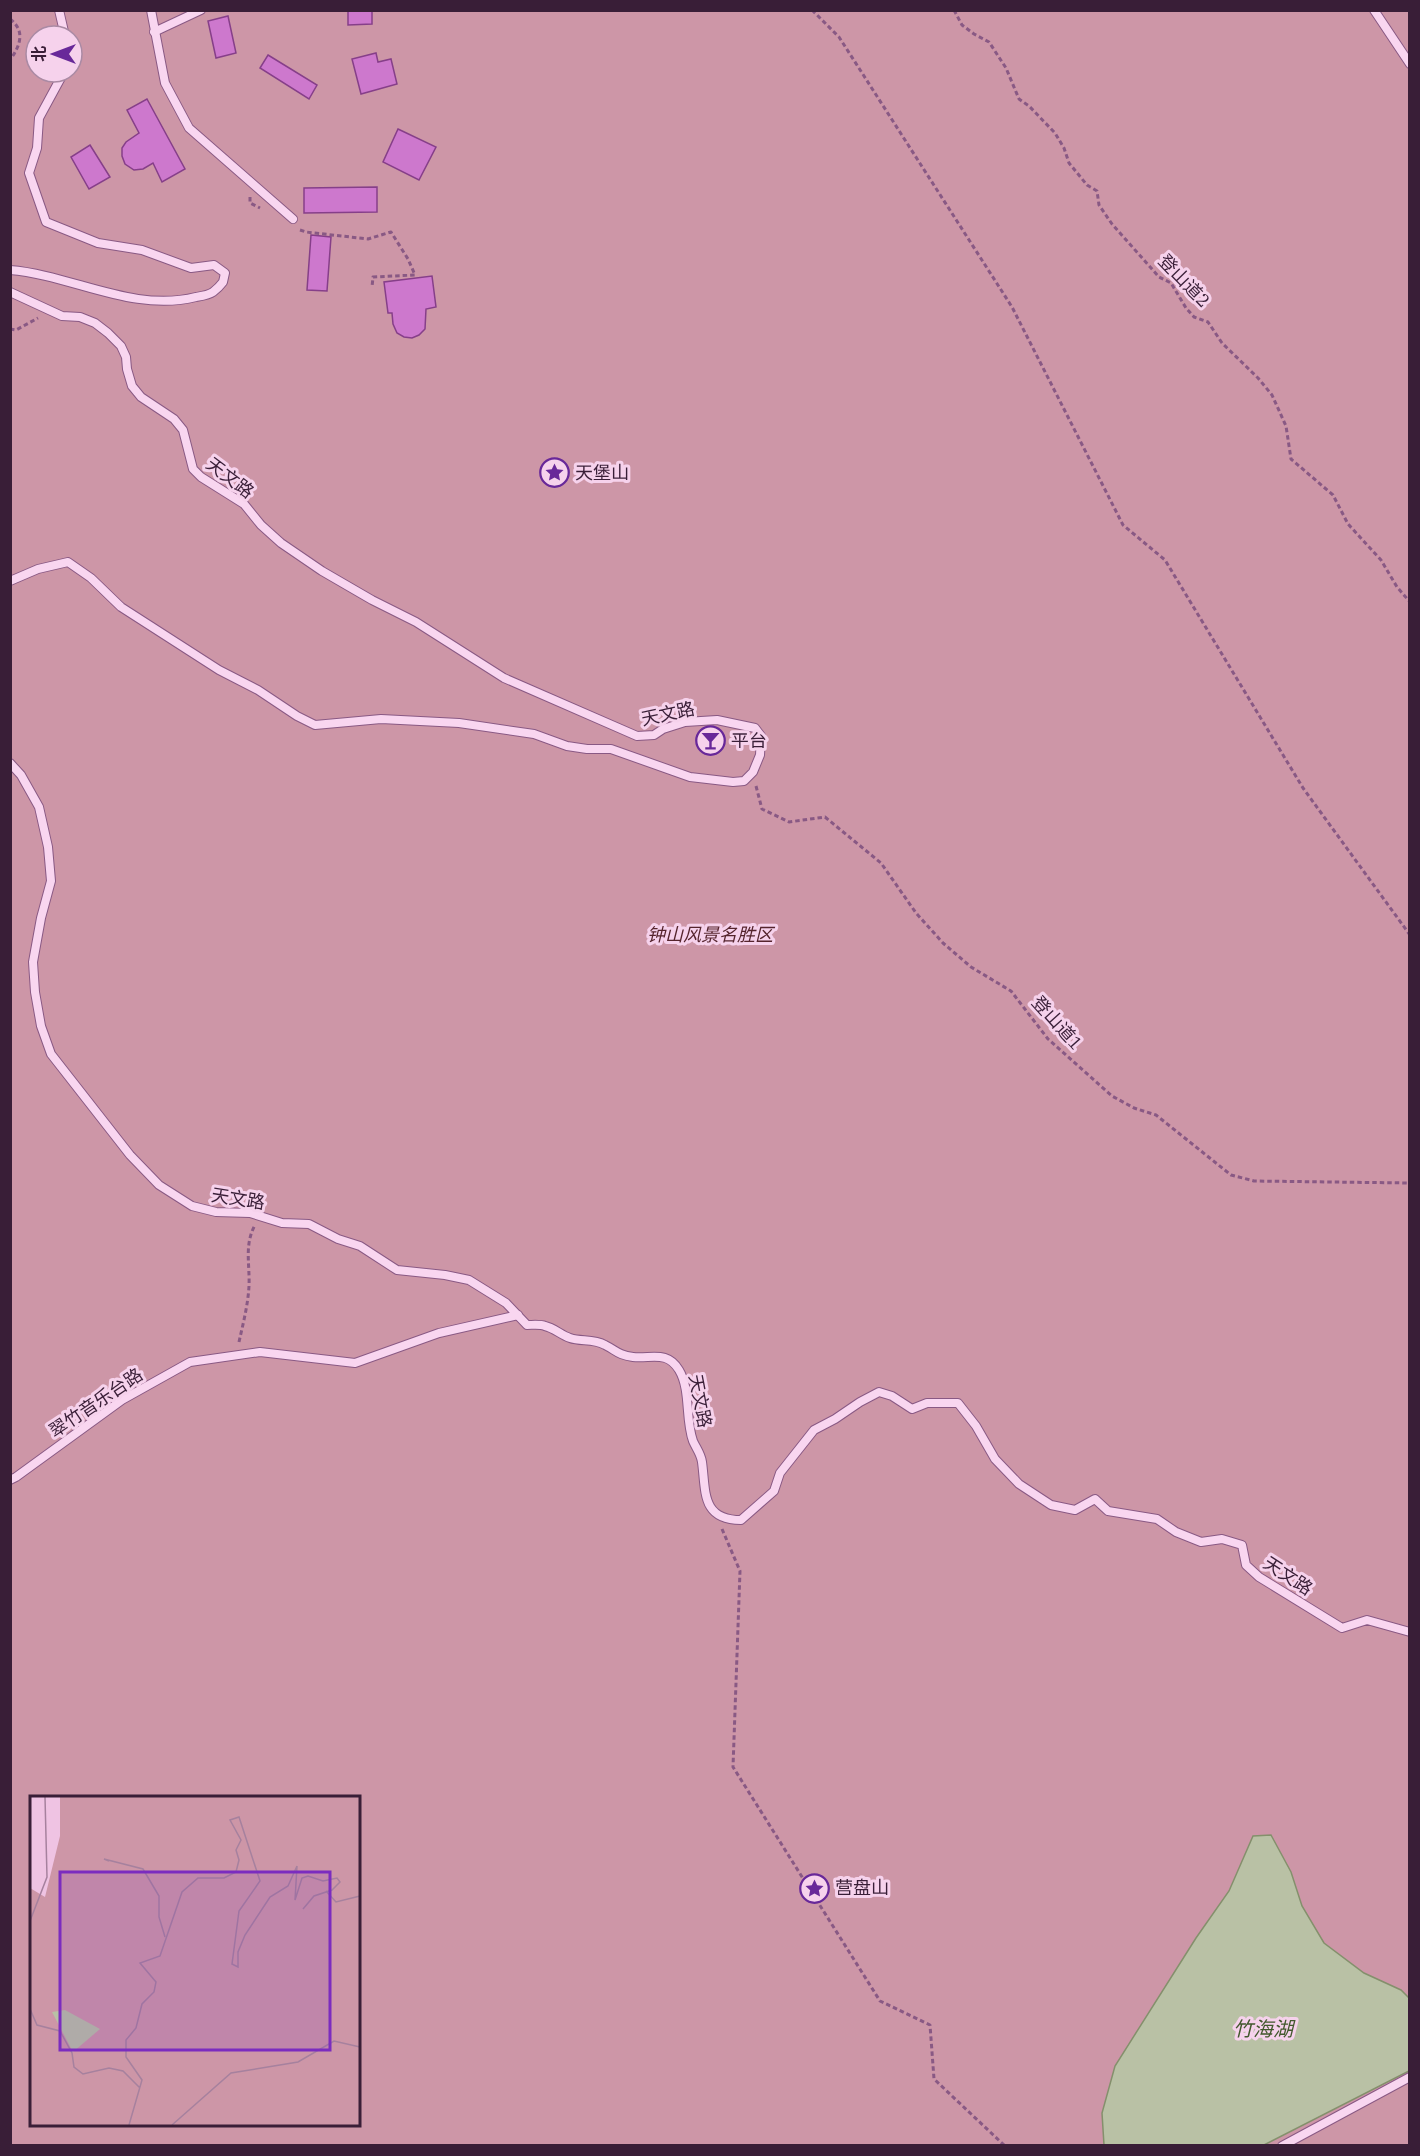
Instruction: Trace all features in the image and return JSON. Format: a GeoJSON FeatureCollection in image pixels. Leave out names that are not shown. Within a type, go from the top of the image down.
{"type":"FeatureCollection","features":[{"type":"Feature","properties":{"kind":"lane"},"geometry":{"type":"LineString","coordinates":[[151,10],[165,83],[189,128],[293,219]]}},
{"type":"Feature","properties":{"kind":"lane"},"geometry":{"type":"LineString","coordinates":[[154,32],[201,10]]}},
{"type":"Feature","properties":{"kind":"lane"},"geometry":{"type":"LineString","coordinates":[[1374,10],[1410,64]]}},
{"type":"Feature","properties":{"kind":"lane"},"geometry":{"type":"LineString","coordinates":[[10,270],[28,272],[140,299],[181,301],[212,293],[224,282],[225,273],[214,265],[191,268],[142,250],[98,243],[46,222],[29,173],[36,148],[39,118],[57,84]]}},
{"type":"Feature","properties":{"kind":"lane","name":"天文路"},"geometry":{"type":"LineString","coordinates":[[10,292],[62,316],[80,317],[95,323],[121,346],[126,357],[132,386],[141,397],[174,419],[183,430],[193,469],[201,477],[244,504],[267,531],[322,571],[416,622],[504,678],[637,736],[654,735],[663,729],[685,722],[717,720],[754,729],[761,736],[760,755],[753,772]]}},
{"type":"Feature","properties":{"kind":"lane"},"geometry":{"type":"LineString","coordinates":[[10,581],[38,568],[68,562],[91,578],[121,607],[219,670],[258,690],[315,725],[381,719],[459,723],[534,734],[567,746],[611,749],[690,777],[733,782],[744,781],[753,772]]}},
{"type":"Feature","properties":{"kind":"lane","name":"天文路"},"geometry":{"type":"LineString","coordinates":[[10,763],[21,776],[39,807],[48,847],[51,881],[33,962],[41,1026],[51,1054],[130,1155],[159,1185],[192,1206],[216,1212],[250,1213],[282,1223],[309,1224],[338,1239],[360,1246],[397,1270],[469,1280],[506,1303],[527,1325],[545,1326],[571,1339],[590,1339],[606,1345],[618,1354],[636,1358],[657,1355],[669,1360],[679,1370],[685,1391],[693,1439],[702,1460],[705,1499],[715,1513],[729,1520],[741,1520],[774,1491],[780,1473],[814,1430],[879,1392],[892,1396],[912,1408],[927,1403],[958,1403],[976,1426],[995,1459],[1019,1484],[1051,1505],[1075,1510],[1095,1499],[1108,1511],[1157,1519],[1176,1532],[1202,1542],[1222,1539],[1242,1545],[1246,1565],[1259,1577],[1342,1628],[1367,1620],[1410,1632]]}},
{"type":"Feature","properties":{"kind":"lane","name":"翠竹音乐台路"},"geometry":{"type":"LineString","coordinates":[[10,1480],[16,1478],[132,1394],[190,1362],[260,1352],[355,1363],[439,1333],[518,1315]]}},
{"type":"Feature","properties":{"kind":"lane"},"geometry":{"type":"LineString","coordinates":[[1282,2145],[1410,2077]]}},
{"type":"Feature","properties":{"kind":"path"},"geometry":{"type":"LineString","coordinates":[[812,10],[839,37],[1012,307],[1123,525],[1165,560],[1303,788],[1410,935]]}},
{"type":"Feature","properties":{"kind":"path","name":"登山道2"},"geometry":{"type":"LineString","coordinates":[[954,10],[963,25],[989,42],[1006,68],[1019,99],[1029,106],[1055,134],[1064,148],[1069,163],[1087,185],[1097,191],[1099,205],[1112,224],[1158,277],[1171,283],[1194,317],[1208,322],[1222,343],[1272,395],[1286,426],[1291,459],[1333,495],[1347,524],[1380,560],[1397,587],[1410,602]]}},
{"type":"Feature","properties":{"kind":"path"},"geometry":{"type":"LineString","coordinates":[[10,19],[18,24],[21,36],[16,52],[10,60]]}},
{"type":"Feature","properties":{"kind":"path"},"geometry":{"type":"LineString","coordinates":[[368,239],[391,232],[415,275],[373,278],[372,287]]}},
{"type":"Feature","properties":{"kind":"path"},"geometry":{"type":"LineString","coordinates":[[10,329],[16,330],[50,311]]}},
{"type":"Feature","properties":{"kind":"path","name":"登山道1"},"geometry":{"type":"LineString","coordinates":[[753,772],[762,808],[789,822],[825,817],[881,863],[916,913],[943,943],[971,967],[1011,991],[1048,1039],[1112,1096],[1134,1108],[1156,1115],[1231,1176],[1264,1181],[1410,1183]]}},
{"type":"Feature","properties":{"kind":"path"},"geometry":{"type":"LineString","coordinates":[[237,1355],[249,1286],[247,1254],[251,1232],[260,1216]]}},
{"type":"Feature","properties":{"kind":"path"},"geometry":{"type":"LineString","coordinates":[[715,1513],[740,1572],[733,1767],[880,2001],[930,2025],[934,2079],[1005,2145]]}},
{"type":"Feature","properties":{"kind":"green space","name":"钟山风景名胜区"},"geometry":{"type":"Polygon","coordinates":[[[11,11],[1409,11],[1409,2145],[11,2146],[11,11]]]}},
{"type":"Feature","properties":{"kind":"water","name":"竹海湖"},"geometry":{"type":"Polygon","coordinates":[[[1271,1835],[1291,1872],[1302,1906],[1324,1943],[1364,1973],[1401,1990],[1409,1998],[1409,2071],[1264,2145],[1104,2145],[1102,2113],[1115,2066],[1196,1938],[1229,1891],[1253,1836],[1271,1835]]]}},
{"type":"Feature","properties":{"kind":"building"},"geometry":{"type":"Polygon","coordinates":[[[348,10],[372,10],[372,24],[348,25],[348,10]]]}},
{"type":"Feature","properties":{"kind":"building"},"geometry":{"type":"Polygon","coordinates":[[[228,16],[236,53],[216,58],[208,21],[228,16]]]}},
{"type":"Feature","properties":{"kind":"building"},"geometry":{"type":"Polygon","coordinates":[[[376,53],[378,62],[391,59],[397,84],[361,94],[352,59],[376,53]]]}},
{"type":"Feature","properties":{"kind":"building"},"geometry":{"type":"Polygon","coordinates":[[[268,55],[317,85],[309,99],[260,68],[268,55]]]}},
{"type":"Feature","properties":{"kind":"building"},"geometry":{"type":"Polygon","coordinates":[[[147,99],[185,169],[162,182],[153,163],[143,169],[134,170],[125,164],[122,156],[122,148],[126,142],[139,133],[127,110],[147,99]]]}},
{"type":"Feature","properties":{"kind":"building"},"geometry":{"type":"Polygon","coordinates":[[[398,129],[436,147],[419,180],[383,162],[398,129]]]}},
{"type":"Feature","properties":{"kind":"building"},"geometry":{"type":"Polygon","coordinates":[[[90,145],[110,177],[89,189],[71,157],[90,145]]]}},
{"type":"Feature","properties":{"kind":"building"},"geometry":{"type":"Polygon","coordinates":[[[377,187],[377,212],[304,213],[304,188],[377,187]]]}},
{"type":"Feature","properties":{"kind":"building"},"geometry":{"type":"Polygon","coordinates":[[[311,235],[331,237],[327,291],[307,290],[311,235]]]}},
{"type":"Feature","properties":{"kind":"building"},"geometry":{"type":"Polygon","coordinates":[[[432,276],[436,307],[426,309],[425,329],[419,335],[412,338],[404,337],[397,333],[392,313],[388,313],[384,282],[432,276]]]}},
{"type":"Feature","properties":{"kind":"place","name":"天堡山"},"geometry":{"type":"Point","coordinates":[554,473]}},
{"type":"Feature","properties":{"kind":"place","name":"平台"},"geometry":{"type":"Point","coordinates":[710,741]}},
{"type":"Feature","properties":{"kind":"place","name":"营盘山"},"geometry":{"type":"Point","coordinates":[814,1888]}}]}
